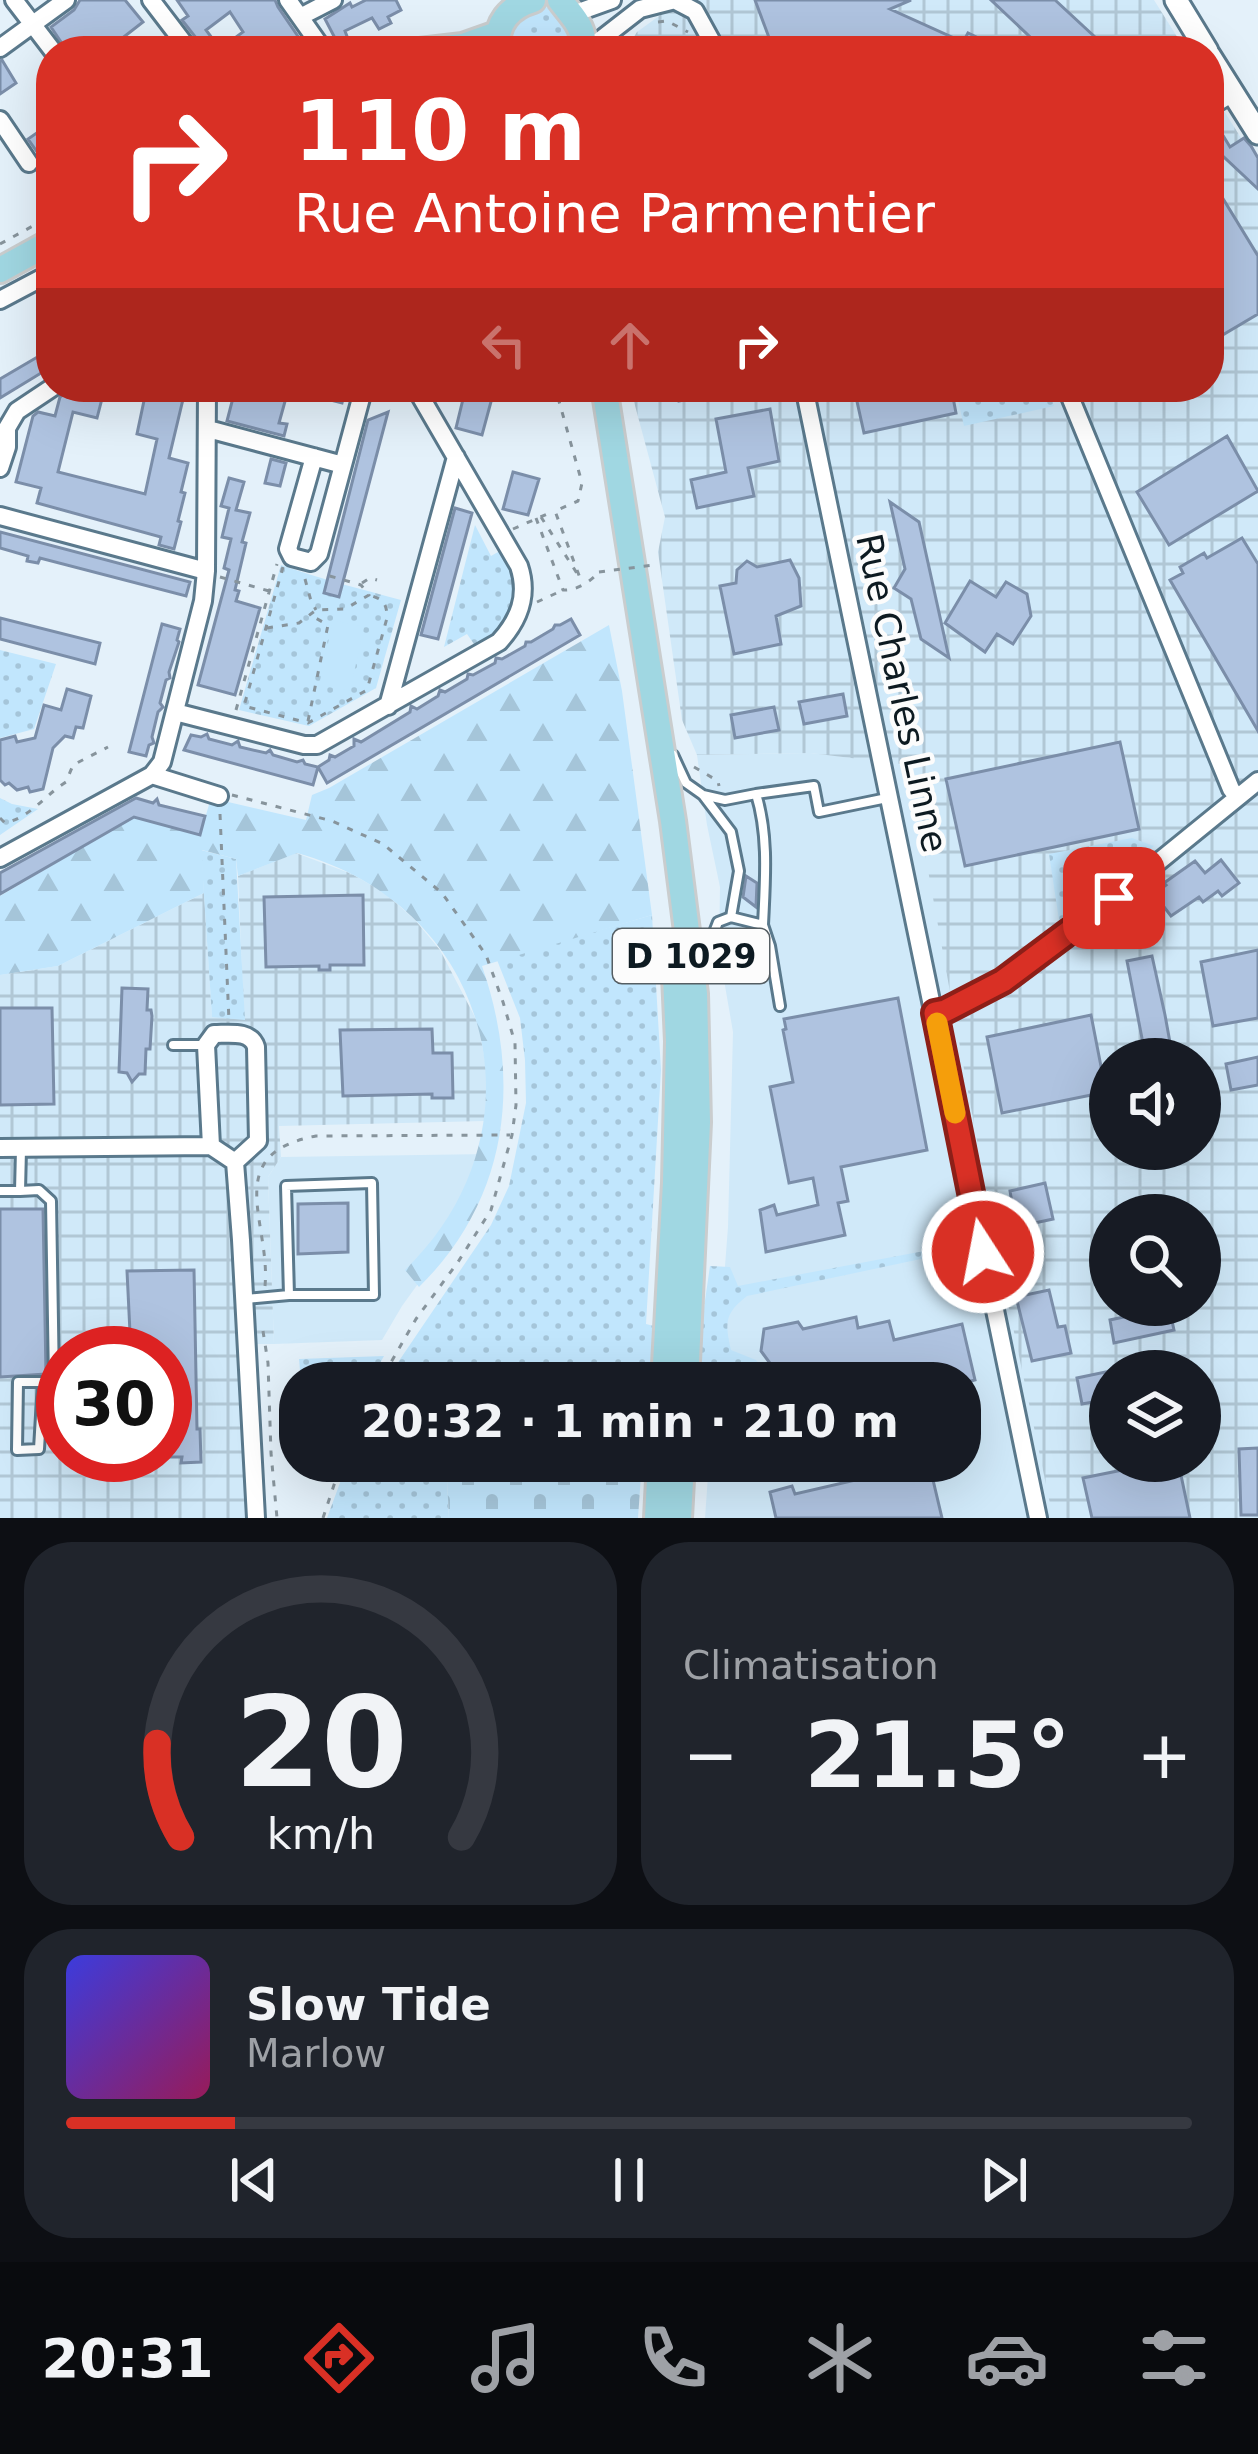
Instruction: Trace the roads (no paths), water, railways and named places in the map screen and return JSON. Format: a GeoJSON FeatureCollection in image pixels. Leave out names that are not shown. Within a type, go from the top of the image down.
{"type":"FeatureCollection","features":[{"type":"Feature","properties":{"kind":"main road"},"geometry":{"type":"LineString","coordinates":[[499,36],[508,13],[523,2]]}},
{"type":"Feature","properties":{"kind":"main road"},"geometry":{"type":"LineString","coordinates":[[561,5],[583,36]]}},
{"type":"Feature","properties":{"kind":"main road"},"geometry":{"type":"LineString","coordinates":[[0,255],[36,236]]}},
{"type":"Feature","properties":{"kind":"main road"},"geometry":{"type":"LineString","coordinates":[[0,270],[36,250]]}},
{"type":"Feature","properties":{"kind":"main road","name":"D 1029"},"geometry":{"type":"LineString","coordinates":[[599,402],[677,975],[675,1183],[665,1362]]}},
{"type":"Feature","properties":{"kind":"main road","name":"D 1029"},"geometry":{"type":"LineString","coordinates":[[600,402],[627,534],[695,994],[698,1122],[687,1362]]}},
{"type":"Feature","properties":{"kind":"main road"},"geometry":{"type":"LineString","coordinates":[[657,1518],[659,1482]]}},
{"type":"Feature","properties":{"kind":"main road"},"geometry":{"type":"LineString","coordinates":[[679,1518],[681,1482]]}},
{"type":"Feature","properties":{"kind":"street"},"geometry":{"type":"LineString","coordinates":[[14,0],[41,36]]}},
{"type":"Feature","properties":{"kind":"street"},"geometry":{"type":"LineString","coordinates":[[0,48],[66,0]]}},
{"type":"Feature","properties":{"kind":"street"},"geometry":{"type":"LineString","coordinates":[[151,0],[179,36]]}},
{"type":"Feature","properties":{"kind":"street"},"geometry":{"type":"LineString","coordinates":[[288,0],[313,36]]}},
{"type":"Feature","properties":{"kind":"street"},"geometry":{"type":"LineString","coordinates":[[300,17],[333,0]]}},
{"type":"Feature","properties":{"kind":"street"},"geometry":{"type":"LineString","coordinates":[[561,5],[613,0]]}},
{"type":"Feature","properties":{"kind":"street"},"geometry":{"type":"LineString","coordinates":[[605,36],[640,9],[674,0],[695,11],[709,36]]}},
{"type":"Feature","properties":{"kind":"street"},"geometry":{"type":"LineString","coordinates":[[1176,0],[1198,36]]}},
{"type":"Feature","properties":{"kind":"street"},"geometry":{"type":"LineString","coordinates":[[1224,78],[1258,133]]}},
{"type":"Feature","properties":{"kind":"street"},"geometry":{"type":"LineString","coordinates":[[0,120],[29,163]]}},
{"type":"Feature","properties":{"kind":"street"},"geometry":{"type":"LineString","coordinates":[[0,300],[36,281]]}},
{"type":"Feature","properties":{"kind":"street"},"geometry":{"type":"LineString","coordinates":[[0,467],[7,447],[4,425],[36,398]]}},
{"type":"Feature","properties":{"kind":"street"},"geometry":{"type":"LineString","coordinates":[[0,858],[152,775],[162,762],[203,601],[207,402]]}},
{"type":"Feature","properties":{"kind":"street"},"geometry":{"type":"LineString","coordinates":[[314,457],[288,549],[302,562],[311,562],[319,554],[360,402]]}},
{"type":"Feature","properties":{"kind":"street"},"geometry":{"type":"LineString","coordinates":[[175,712],[317,746],[499,642],[510,630],[522,605],[523,579],[502,534],[424,402]]}},
{"type":"Feature","properties":{"kind":"street","name":"Rue Charles Linne"},"geometry":{"type":"LineString","coordinates":[[807,402],[1038,1518]]}},
{"type":"Feature","properties":{"kind":"street"},"geometry":{"type":"LineString","coordinates":[[1072,402],[1237,797]]}},
{"type":"Feature","properties":{"kind":"street"},"geometry":{"type":"LineString","coordinates":[[208,429],[344,464]]}},
{"type":"Feature","properties":{"kind":"street"},"geometry":{"type":"LineString","coordinates":[[388,706],[456,457]]}},
{"type":"Feature","properties":{"kind":"street"},"geometry":{"type":"LineString","coordinates":[[0,516],[206,571]]}},
{"type":"Feature","properties":{"kind":"street"},"geometry":{"type":"LineString","coordinates":[[152,775],[219,796]]}},
{"type":"Feature","properties":{"kind":"street"},"geometry":{"type":"LineString","coordinates":[[935,1013],[1003,981],[1258,782]]}},
{"type":"Feature","properties":{"kind":"street"},"geometry":{"type":"LineString","coordinates":[[211,1146],[206,1045],[214,1034],[247,1035],[256,1047],[258,1141],[235,1162]]}},
{"type":"Feature","properties":{"kind":"street"},"geometry":{"type":"LineString","coordinates":[[0,1148],[211,1146],[235,1162]]}},
{"type":"Feature","properties":{"kind":"street"},"geometry":{"type":"LineString","coordinates":[[235,1162],[256,1518]]}},
{"type":"Feature","properties":{"kind":"lane"},"geometry":{"type":"LineString","coordinates":[[1224,103],[1235,96]]}},
{"type":"Feature","properties":{"kind":"lane"},"geometry":{"type":"LineString","coordinates":[[652,692],[663,701],[670,747],[686,783],[703,795],[731,832],[739,871],[731,917]]}},
{"type":"Feature","properties":{"kind":"lane"},"geometry":{"type":"LineString","coordinates":[[703,795],[725,800],[814,786],[819,812],[890,797]]}},
{"type":"Feature","properties":{"kind":"lane"},"geometry":{"type":"LineString","coordinates":[[756,794],[764,819],[763,925],[780,1006]]}},
{"type":"Feature","properties":{"kind":"lane"},"geometry":{"type":"LineString","coordinates":[[695,994],[718,922],[731,917],[763,925]]}},
{"type":"Feature","properties":{"kind":"lane"},"geometry":{"type":"LineString","coordinates":[[173,1045],[206,1045]]}},
{"type":"Feature","properties":{"kind":"lane"},"geometry":{"type":"LineString","coordinates":[[20,1191],[21,1148]]}},
{"type":"Feature","properties":{"kind":"lane"},"geometry":{"type":"LineString","coordinates":[[244,1299],[374,1295],[372,1183],[286,1186],[289,1295]]}},
{"type":"Feature","properties":{"kind":"lane"},"geometry":{"type":"LineString","coordinates":[[0,1191],[39,1190],[52,1201],[54,1326]]}},
{"type":"Feature","properties":{"kind":"lane"},"geometry":{"type":"LineString","coordinates":[[19,1382],[43,1382],[39,1449],[16,1450],[19,1382]]}}]}
